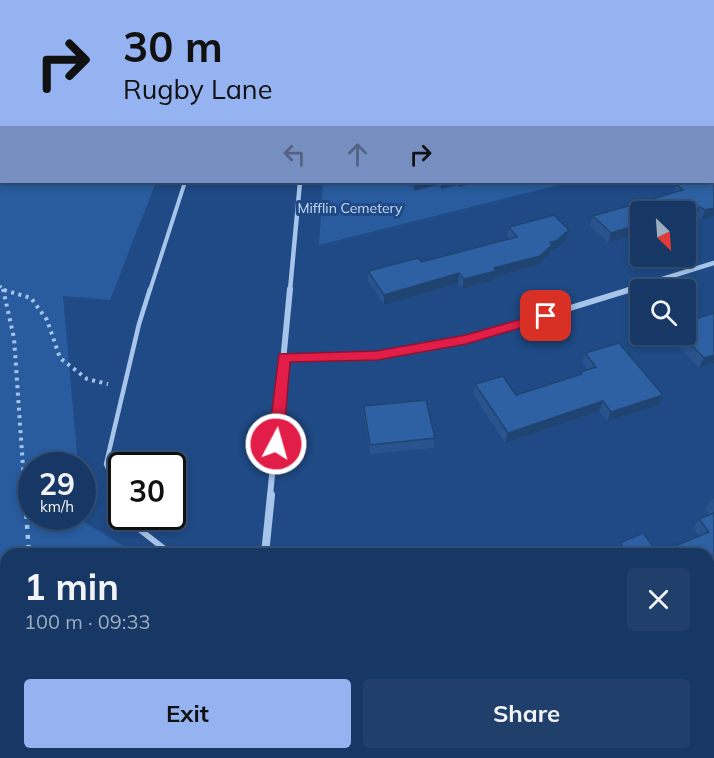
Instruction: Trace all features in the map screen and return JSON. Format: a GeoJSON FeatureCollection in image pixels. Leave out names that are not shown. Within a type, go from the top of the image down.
{"type":"FeatureCollection","features":[{"type":"Feature","properties":{"kind":"street"},"geometry":{"type":"LineString","coordinates":[[266,548],[300,183]]}},
{"type":"Feature","properties":{"kind":"street"},"geometry":{"type":"LineString","coordinates":[[284,357],[377,356],[466,339],[714,263]]}},
{"type":"Feature","properties":{"kind":"lane"},"geometry":{"type":"LineString","coordinates":[[109,452],[139,324],[185,183]]}},
{"type":"Feature","properties":{"kind":"lane"},"geometry":{"type":"LineString","coordinates":[[140,530],[163,548]]}},
{"type":"Feature","properties":{"kind":"path"},"geometry":{"type":"LineString","coordinates":[[2,288],[31,298],[47,320],[60,358],[87,379],[124,388]]}},
{"type":"Feature","properties":{"kind":"path"},"geometry":{"type":"LineString","coordinates":[[2,288],[14,338],[29,548]]}},
{"type":"Feature","properties":{"kind":"green space"},"geometry":{"type":"Polygon","coordinates":[[[0,183],[156,183],[110,300],[63,296],[77,452],[18,452],[18,530],[96,529],[126,548],[0,548],[0,183]]]}},
{"type":"Feature","properties":{"kind":"green space","name":"Mifflin Cemetery"},"geometry":{"type":"Polygon","coordinates":[[[323,183],[567,183],[319,245],[323,183]]]}},
{"type":"Feature","properties":{"kind":"building"},"geometry":{"type":"Polygon","coordinates":[[[714,183],[714,208],[705,210],[700,207],[696,208],[696,201],[645,201],[683,190],[677,185],[714,183]]]}},
{"type":"Feature","properties":{"kind":"building"},"geometry":{"type":"Polygon","coordinates":[[[630,205],[630,227],[611,233],[593,216],[630,205]]]}},
{"type":"Feature","properties":{"kind":"building"},"geometry":{"type":"Polygon","coordinates":[[[554,215],[569,230],[556,241],[550,242],[552,245],[540,256],[494,268],[496,271],[464,279],[459,273],[384,295],[368,271],[418,258],[421,262],[517,237],[509,227],[554,215]]]}},
{"type":"Feature","properties":{"kind":"building"},"geometry":{"type":"Polygon","coordinates":[[[714,313],[714,355],[704,358],[692,345],[696,345],[696,319],[714,313]]]}},
{"type":"Feature","properties":{"kind":"building"},"geometry":{"type":"Polygon","coordinates":[[[619,343],[663,395],[611,412],[603,401],[508,433],[475,384],[503,376],[516,395],[582,374],[580,372],[596,367],[585,353],[619,343]]]}},
{"type":"Feature","properties":{"kind":"building"},"geometry":{"type":"Polygon","coordinates":[[[426,400],[435,438],[370,445],[364,406],[426,400]]]}},
{"type":"Feature","properties":{"kind":"building"},"geometry":{"type":"Polygon","coordinates":[[[714,513],[714,548],[670,548],[709,532],[699,519],[714,513]]]}},
{"type":"Feature","properties":{"kind":"building"},"geometry":{"type":"Polygon","coordinates":[[[643,533],[654,548],[624,548],[620,543],[643,533]]]}},
{"type":"Feature","properties":{"kind":"route"},"geometry":{"type":"LineString","coordinates":[[276,444],[284,357],[377,356],[466,339],[546,316]]}}]}
